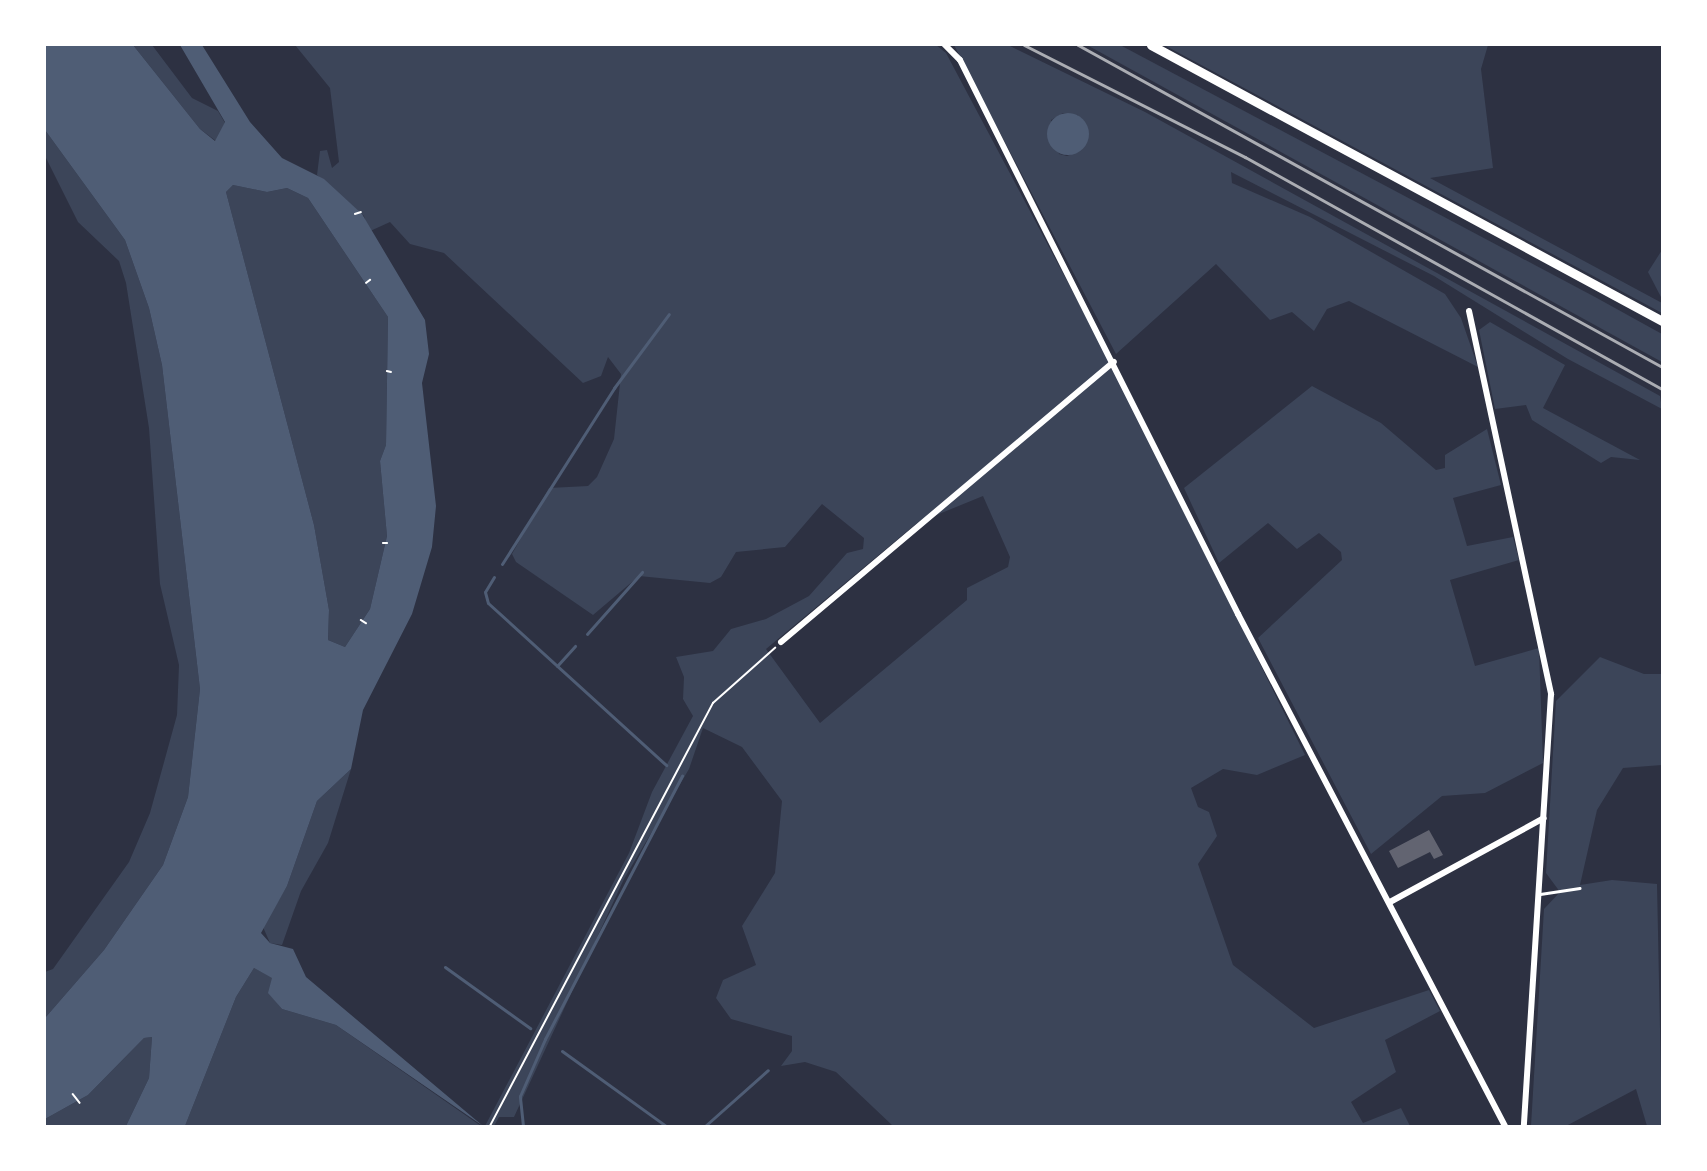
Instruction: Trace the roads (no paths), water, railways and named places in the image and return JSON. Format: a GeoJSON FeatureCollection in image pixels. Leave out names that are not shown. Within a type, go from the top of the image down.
{"type":"FeatureCollection","features":[{"type":"Feature","properties":{"kind":"main road"},"geometry":{"type":"LineString","coordinates":[[1150,45],[1662,321]]}},
{"type":"Feature","properties":{"kind":"street"},"geometry":{"type":"LineString","coordinates":[[945,45],[960,60],[1505,1126]]}},
{"type":"Feature","properties":{"kind":"street"},"geometry":{"type":"LineString","coordinates":[[1469,311],[1551,694],[1524,1126]]}},
{"type":"Feature","properties":{"kind":"street"},"geometry":{"type":"LineString","coordinates":[[781,642],[1114,362]]}},
{"type":"Feature","properties":{"kind":"street"},"geometry":{"type":"LineString","coordinates":[[1390,902],[1544,818]]}},
{"type":"Feature","properties":{"kind":"lane"},"geometry":{"type":"LineString","coordinates":[[1540,894],[1580,888]]}},
{"type":"Feature","properties":{"kind":"waterway"},"geometry":{"type":"LineString","coordinates":[[502,564],[614,388],[669,314]]}},
{"type":"Feature","properties":{"kind":"waterway"},"geometry":{"type":"LineString","coordinates":[[587,634],[642,572]]}},
{"type":"Feature","properties":{"kind":"waterway"},"geometry":{"type":"LineString","coordinates":[[494,577],[485,592],[488,603],[666,765]]}},
{"type":"Feature","properties":{"kind":"waterway"},"geometry":{"type":"LineString","coordinates":[[557,666],[575,646]]}},
{"type":"Feature","properties":{"kind":"waterway"},"geometry":{"type":"LineString","coordinates":[[523,1126],[520,1096],[545,1039],[682,776]]}},
{"type":"Feature","properties":{"kind":"waterway"},"geometry":{"type":"LineString","coordinates":[[445,967],[530,1028]]}},
{"type":"Feature","properties":{"kind":"waterway"},"geometry":{"type":"LineString","coordinates":[[562,1051],[666,1126]]}},
{"type":"Feature","properties":{"kind":"waterway"},"geometry":{"type":"LineString","coordinates":[[705,1126],[768,1070]]}},
{"type":"Feature","properties":{"kind":"railway"},"geometry":{"type":"LineString","coordinates":[[1024,45],[1245,157],[1662,389]]}},
{"type":"Feature","properties":{"kind":"railway"},"geometry":{"type":"LineString","coordinates":[[1078,45],[1662,367]]}}]}
